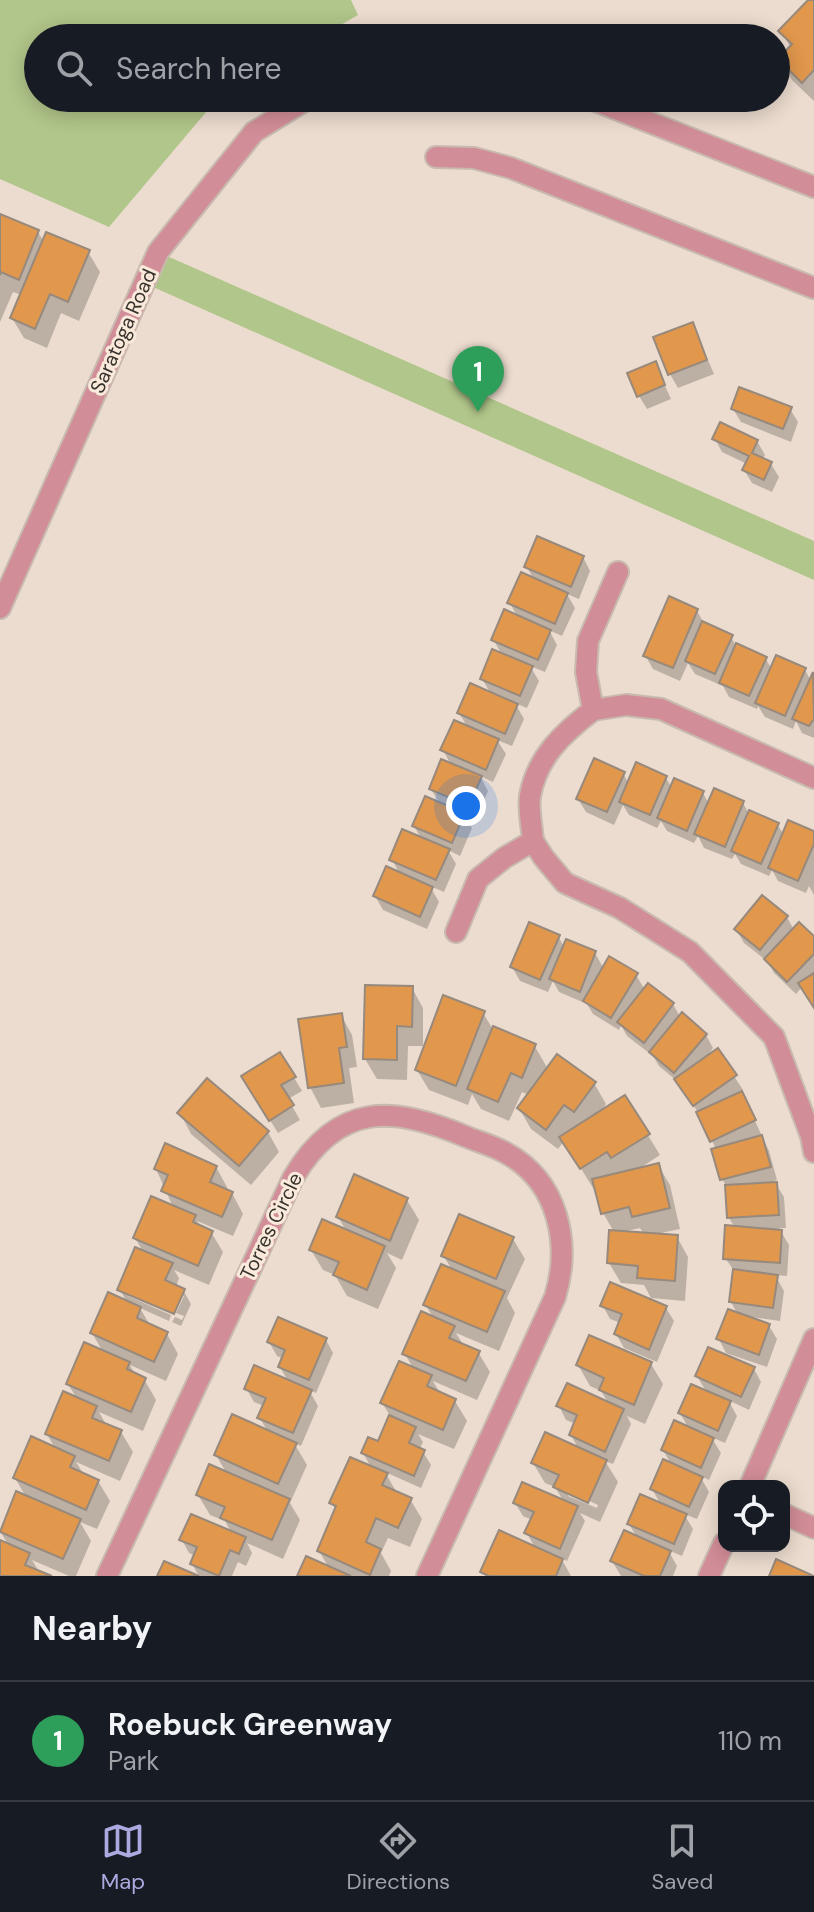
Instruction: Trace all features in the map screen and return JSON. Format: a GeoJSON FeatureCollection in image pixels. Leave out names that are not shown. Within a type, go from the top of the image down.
{"type":"FeatureCollection","features":[{"type":"Feature","properties":{"kind":"street","name":"Saratoga Road"},"geometry":{"type":"LineString","coordinates":[[0,608],[158,252],[254,132],[286,112]]}},
{"type":"Feature","properties":{"kind":"street"},"geometry":{"type":"LineString","coordinates":[[624,112],[814,187]]}},
{"type":"Feature","properties":{"kind":"street"},"geometry":{"type":"LineString","coordinates":[[436,157],[474,158],[511,168],[814,288]]}},
{"type":"Feature","properties":{"kind":"street"},"geometry":{"type":"LineString","coordinates":[[593,710],[586,672],[588,641],[618,572]]}},
{"type":"Feature","properties":{"kind":"street"},"geometry":{"type":"LineString","coordinates":[[813,1141],[774,1037],[690,952],[620,908],[565,883],[533,841],[530,798],[543,756],[569,728],[593,710],[626,705],[661,709],[814,778]]}},
{"type":"Feature","properties":{"kind":"street"},"geometry":{"type":"LineString","coordinates":[[456,932],[478,879],[504,858],[533,841]]}},
{"type":"Feature","properties":{"kind":"street","name":"Torres Circle"},"geometry":{"type":"LineString","coordinates":[[107,1576],[305,1157],[342,1126],[364,1118],[388,1115],[411,1116],[434,1123],[507,1153],[526,1167],[553,1205],[561,1228],[563,1251],[562,1274],[555,1297],[427,1576]]}},
{"type":"Feature","properties":{"kind":"street"},"geometry":{"type":"LineString","coordinates":[[753,1480],[814,1339]]}},
{"type":"Feature","properties":{"kind":"street"},"geometry":{"type":"LineString","coordinates":[[790,1517],[814,1528]]}},
{"type":"Feature","properties":{"kind":"street"},"geometry":{"type":"LineString","coordinates":[[709,1576],[720,1552]]}},
{"type":"Feature","properties":{"kind":"green space"},"geometry":{"type":"Polygon","coordinates":[[[0,0],[351,0],[358,15],[342,24],[24,24],[24,112],[206,112],[109,227],[0,179],[0,0]]]}},
{"type":"Feature","properties":{"kind":"green space"},"geometry":{"type":"Polygon","coordinates":[[[158,252],[814,541],[814,580],[144,283],[158,252]]]}},
{"type":"Feature","properties":{"kind":"building"},"geometry":{"type":"Polygon","coordinates":[[[808,0],[814,0],[814,70],[802,83],[790,71],[790,24],[785,24],[808,0]]]}},
{"type":"Feature","properties":{"kind":"building"},"geometry":{"type":"Polygon","coordinates":[[[0,214],[39,230],[19,280],[1,272],[0,275],[0,214]]]}},
{"type":"Feature","properties":{"kind":"building"},"geometry":{"type":"Polygon","coordinates":[[[46,232],[90,250],[68,302],[50,294],[35,329],[10,318],[46,232]]]}},
{"type":"Feature","properties":{"kind":"building"},"geometry":{"type":"Polygon","coordinates":[[[693,322],[707,360],[668,375],[653,337],[693,322]]]}},
{"type":"Feature","properties":{"kind":"building"},"geometry":{"type":"Polygon","coordinates":[[[656,361],[665,385],[637,397],[627,373],[656,361]]]}},
{"type":"Feature","properties":{"kind":"building"},"geometry":{"type":"Polygon","coordinates":[[[739,387],[792,407],[783,429],[731,409],[739,387]]]}},
{"type":"Feature","properties":{"kind":"building"},"geometry":{"type":"Polygon","coordinates":[[[720,422],[758,440],[752,453],[772,462],[764,480],[742,470],[749,456],[712,439],[720,422]]]}},
{"type":"Feature","properties":{"kind":"building"},"geometry":{"type":"Polygon","coordinates":[[[537,536],[584,556],[571,587],[524,567],[537,536]]]}},
{"type":"Feature","properties":{"kind":"building"},"geometry":{"type":"Polygon","coordinates":[[[521,572],[568,593],[555,624],[507,603],[521,572]]]}},
{"type":"Feature","properties":{"kind":"building"},"geometry":{"type":"Polygon","coordinates":[[[669,596],[698,609],[673,668],[643,656],[669,596]]]}},
{"type":"Feature","properties":{"kind":"building"},"geometry":{"type":"Polygon","coordinates":[[[504,609],[551,630],[538,660],[491,640],[504,609]]]}},
{"type":"Feature","properties":{"kind":"building"},"geometry":{"type":"Polygon","coordinates":[[[702,621],[733,635],[715,674],[685,661],[702,621]]]}},
{"type":"Feature","properties":{"kind":"building"},"geometry":{"type":"Polygon","coordinates":[[[736,643],[767,657],[749,696],[719,683],[736,643]]]}},
{"type":"Feature","properties":{"kind":"building"},"geometry":{"type":"Polygon","coordinates":[[[492,649],[533,666],[520,696],[480,679],[492,649]]]}},
{"type":"Feature","properties":{"kind":"building"},"geometry":{"type":"Polygon","coordinates":[[[776,655],[806,668],[785,716],[755,703],[776,655]]]}},
{"type":"Feature","properties":{"kind":"building"},"geometry":{"type":"Polygon","coordinates":[[[813,672],[814,719],[809,726],[792,719],[813,672]]]}},
{"type":"Feature","properties":{"kind":"building"},"geometry":{"type":"Polygon","coordinates":[[[470,683],[518,704],[505,734],[457,713],[470,683]]]}},
{"type":"Feature","properties":{"kind":"building"},"geometry":{"type":"Polygon","coordinates":[[[454,720],[499,739],[486,770],[440,750],[454,720]]]}},
{"type":"Feature","properties":{"kind":"building"},"geometry":{"type":"Polygon","coordinates":[[[594,758],[625,772],[607,812],[576,799],[594,758]]]}},
{"type":"Feature","properties":{"kind":"building"},"geometry":{"type":"Polygon","coordinates":[[[441,759],[482,776],[469,806],[429,789],[441,759]]]}},
{"type":"Feature","properties":{"kind":"building"},"geometry":{"type":"Polygon","coordinates":[[[636,762],[667,776],[650,815],[619,802],[636,762]]]}},
{"type":"Feature","properties":{"kind":"building"},"geometry":{"type":"Polygon","coordinates":[[[674,778],[704,791],[687,831],[657,818],[674,778]]]}},
{"type":"Feature","properties":{"kind":"building"},"geometry":{"type":"Polygon","coordinates":[[[714,788],[744,801],[725,847],[694,834],[714,788]]]}},
{"type":"Feature","properties":{"kind":"building"},"geometry":{"type":"Polygon","coordinates":[[[425,796],[465,813],[452,843],[412,826],[425,796]]]}},
{"type":"Feature","properties":{"kind":"building"},"geometry":{"type":"Polygon","coordinates":[[[749,810],[779,823],[761,864],[731,851],[749,810]]]}},
{"type":"Feature","properties":{"kind":"building"},"geometry":{"type":"Polygon","coordinates":[[[788,820],[814,831],[814,844],[798,881],[768,868],[788,820]]]}},
{"type":"Feature","properties":{"kind":"building"},"geometry":{"type":"Polygon","coordinates":[[[402,829],[450,849],[436,880],[389,860],[402,829]]]}},
{"type":"Feature","properties":{"kind":"building"},"geometry":{"type":"Polygon","coordinates":[[[386,866],[433,887],[420,917],[373,896],[386,866]]]}},
{"type":"Feature","properties":{"kind":"building"},"geometry":{"type":"Polygon","coordinates":[[[762,895],[788,916],[760,950],[734,929],[762,895]]]}},
{"type":"Feature","properties":{"kind":"building"},"geometry":{"type":"Polygon","coordinates":[[[529,922],[560,935],[540,980],[510,967],[529,922]]]}},
{"type":"Feature","properties":{"kind":"building"},"geometry":{"type":"Polygon","coordinates":[[[799,922],[814,936],[814,954],[787,982],[764,959],[799,922]]]}},
{"type":"Feature","properties":{"kind":"building"},"geometry":{"type":"Polygon","coordinates":[[[566,939],[596,951],[580,992],[549,979],[566,939]]]}},
{"type":"Feature","properties":{"kind":"building"},"geometry":{"type":"Polygon","coordinates":[[[609,956],[638,973],[611,1018],[583,1001],[609,956]]]}},
{"type":"Feature","properties":{"kind":"building"},"geometry":{"type":"Polygon","coordinates":[[[814,973],[814,1008],[798,983],[814,973]]]}},
{"type":"Feature","properties":{"kind":"building"},"geometry":{"type":"Polygon","coordinates":[[[648,983],[674,1003],[644,1043],[617,1022],[648,983]]]}},
{"type":"Feature","properties":{"kind":"building"},"geometry":{"type":"Polygon","coordinates":[[[365,985],[413,986],[412,1027],[397,1026],[397,1060],[363,1059],[365,985]]]}},
{"type":"Feature","properties":{"kind":"building"},"geometry":{"type":"Polygon","coordinates":[[[443,995],[485,1011],[456,1086],[415,1070],[443,995]]]}},
{"type":"Feature","properties":{"kind":"building"},"geometry":{"type":"Polygon","coordinates":[[[682,1012],[707,1034],[674,1073],[649,1052],[682,1012]]]}},
{"type":"Feature","properties":{"kind":"building"},"geometry":{"type":"Polygon","coordinates":[[[342,1013],[347,1047],[339,1048],[344,1083],[308,1088],[298,1019],[342,1013]]]}},
{"type":"Feature","properties":{"kind":"building"},"geometry":{"type":"Polygon","coordinates":[[[493,1026],[536,1044],[522,1078],[511,1073],[498,1102],[467,1089],[493,1026]]]}},
{"type":"Feature","properties":{"kind":"building"},"geometry":{"type":"Polygon","coordinates":[[[718,1048],[737,1075],[693,1106],[674,1079],[718,1048]]]}},
{"type":"Feature","properties":{"kind":"building"},"geometry":{"type":"Polygon","coordinates":[[[280,1052],[296,1077],[281,1085],[294,1105],[269,1121],[241,1076],[280,1052]]]}},
{"type":"Feature","properties":{"kind":"building"},"geometry":{"type":"Polygon","coordinates":[[[557,1054],[596,1082],[574,1112],[564,1105],[546,1130],[517,1108],[557,1054]]]}},
{"type":"Feature","properties":{"kind":"building"},"geometry":{"type":"Polygon","coordinates":[[[207,1078],[269,1131],[239,1166],[177,1113],[207,1078]]]}},
{"type":"Feature","properties":{"kind":"building"},"geometry":{"type":"Polygon","coordinates":[[[742,1091],[756,1120],[710,1142],[696,1112],[742,1091]]]}},
{"type":"Feature","properties":{"kind":"building"},"geometry":{"type":"Polygon","coordinates":[[[625,1095],[650,1134],[611,1158],[607,1152],[580,1169],[559,1137],[625,1095]]]}},
{"type":"Feature","properties":{"kind":"building"},"geometry":{"type":"Polygon","coordinates":[[[762,1135],[771,1167],[720,1180],[711,1149],[762,1135]]]}},
{"type":"Feature","properties":{"kind":"building"},"geometry":{"type":"Polygon","coordinates":[[[165,1143],[217,1166],[210,1182],[233,1192],[222,1217],[161,1191],[168,1175],[154,1169],[165,1143]]]}},
{"type":"Feature","properties":{"kind":"building"},"geometry":{"type":"Polygon","coordinates":[[[659,1163],[670,1208],[632,1217],[629,1207],[601,1214],[592,1179],[659,1163]]]}},
{"type":"Feature","properties":{"kind":"building"},"geometry":{"type":"Polygon","coordinates":[[[354,1174],[408,1198],[390,1241],[336,1217],[354,1174]]]}},
{"type":"Feature","properties":{"kind":"building"},"geometry":{"type":"Polygon","coordinates":[[[777,1182],[779,1215],[727,1218],[725,1185],[777,1182]]]}},
{"type":"Feature","properties":{"kind":"building"},"geometry":{"type":"Polygon","coordinates":[[[151,1196],[196,1215],[193,1222],[213,1231],[198,1266],[133,1238],[151,1196]]]}},
{"type":"Feature","properties":{"kind":"building"},"geometry":{"type":"Polygon","coordinates":[[[459,1214],[514,1237],[496,1279],[441,1256],[459,1214]]]}},
{"type":"Feature","properties":{"kind":"building"},"geometry":{"type":"Polygon","coordinates":[[[322,1219],[385,1246],[367,1290],[333,1275],[339,1262],[309,1250],[322,1219]]]}},
{"type":"Feature","properties":{"kind":"building"},"geometry":{"type":"Polygon","coordinates":[[[725,1225],[782,1230],[780,1263],[723,1259],[725,1225]]]}},
{"type":"Feature","properties":{"kind":"building"},"geometry":{"type":"Polygon","coordinates":[[[609,1230],[678,1235],[675,1281],[637,1278],[638,1266],[607,1263],[609,1230]]]}},
{"type":"Feature","properties":{"kind":"building"},"geometry":{"type":"Polygon","coordinates":[[[135,1247],[173,1263],[165,1280],[185,1289],[174,1314],[117,1290],[135,1247]]]}},
{"type":"Feature","properties":{"kind":"building"},"geometry":{"type":"Polygon","coordinates":[[[441,1264],[505,1291],[487,1332],[423,1305],[441,1264]]]}},
{"type":"Feature","properties":{"kind":"building"},"geometry":{"type":"Polygon","coordinates":[[[733,1269],[778,1275],[773,1308],[729,1302],[733,1269]]]}},
{"type":"Feature","properties":{"kind":"building"},"geometry":{"type":"Polygon","coordinates":[[[610,1282],[667,1306],[649,1350],[614,1334],[622,1314],[600,1306],[610,1282]]]}},
{"type":"Feature","properties":{"kind":"building"},"geometry":{"type":"Polygon","coordinates":[[[108,1292],[141,1307],[137,1318],[168,1332],[154,1362],[90,1333],[108,1292]]]}},
{"type":"Feature","properties":{"kind":"building"},"geometry":{"type":"Polygon","coordinates":[[[728,1309],[770,1324],[759,1355],[716,1339],[728,1309]]]}},
{"type":"Feature","properties":{"kind":"building"},"geometry":{"type":"Polygon","coordinates":[[[421,1311],[455,1326],[449,1338],[480,1351],[466,1381],[402,1354],[421,1311]]]}},
{"type":"Feature","properties":{"kind":"building"},"geometry":{"type":"Polygon","coordinates":[[[278,1317],[327,1338],[309,1380],[278,1367],[285,1350],[267,1342],[278,1317]]]}},
{"type":"Feature","properties":{"kind":"building"},"geometry":{"type":"Polygon","coordinates":[[[589,1335],[652,1362],[634,1405],[599,1390],[604,1378],[576,1365],[589,1335]]]}},
{"type":"Feature","properties":{"kind":"building"},"geometry":{"type":"Polygon","coordinates":[[[84,1342],[130,1362],[127,1369],[146,1378],[131,1412],[66,1384],[84,1342]]]}},
{"type":"Feature","properties":{"kind":"building"},"geometry":{"type":"Polygon","coordinates":[[[708,1347],[755,1367],[741,1397],[695,1376],[708,1347]]]}},
{"type":"Feature","properties":{"kind":"building"},"geometry":{"type":"Polygon","coordinates":[[[399,1361],[432,1375],[427,1386],[456,1399],[443,1430],[380,1403],[399,1361]]]}},
{"type":"Feature","properties":{"kind":"building"},"geometry":{"type":"Polygon","coordinates":[[[254,1365],[312,1390],[293,1433],[257,1418],[266,1398],[244,1389],[254,1365]]]}},
{"type":"Feature","properties":{"kind":"building"},"geometry":{"type":"Polygon","coordinates":[[[567,1383],[624,1409],[605,1452],[569,1435],[577,1415],[556,1406],[567,1383]]]}},
{"type":"Feature","properties":{"kind":"building"},"geometry":{"type":"Polygon","coordinates":[[[691,1384],[731,1401],[718,1431],[678,1413],[691,1384]]]}},
{"type":"Feature","properties":{"kind":"building"},"geometry":{"type":"Polygon","coordinates":[[[63,1391],[97,1406],[92,1418],[122,1430],[109,1461],[45,1434],[63,1391]]]}},
{"type":"Feature","properties":{"kind":"building"},"geometry":{"type":"Polygon","coordinates":[[[232,1414],[297,1443],[278,1484],[214,1455],[232,1414]]]}},
{"type":"Feature","properties":{"kind":"building"},"geometry":{"type":"Polygon","coordinates":[[[389,1415],[416,1427],[409,1443],[425,1450],[414,1476],[361,1453],[368,1437],[378,1441],[389,1415]]]}},
{"type":"Feature","properties":{"kind":"building"},"geometry":{"type":"Polygon","coordinates":[[[674,1420],[714,1438],[701,1468],[661,1450],[674,1420]]]}},
{"type":"Feature","properties":{"kind":"building"},"geometry":{"type":"Polygon","coordinates":[[[545,1432],[607,1460],[588,1503],[553,1487],[559,1475],[531,1463],[545,1432]]]}},
{"type":"Feature","properties":{"kind":"building"},"geometry":{"type":"Polygon","coordinates":[[[31,1436],[75,1456],[70,1467],[99,1480],[86,1510],[13,1478],[31,1436]]]}},
{"type":"Feature","properties":{"kind":"building"},"geometry":{"type":"Polygon","coordinates":[[[350,1457],[388,1473],[382,1485],[412,1498],[398,1528],[376,1518],[366,1542],[381,1549],[370,1575],[317,1551],[336,1506],[329,1503],[350,1457]]]}},
{"type":"Feature","properties":{"kind":"building"},"geometry":{"type":"Polygon","coordinates":[[[663,1459],[703,1477],[689,1507],[650,1489],[663,1459]]]}},
{"type":"Feature","properties":{"kind":"building"},"geometry":{"type":"Polygon","coordinates":[[[209,1464],[290,1499],[272,1540],[220,1518],[225,1507],[196,1495],[209,1464]]]}},
{"type":"Feature","properties":{"kind":"building"},"geometry":{"type":"Polygon","coordinates":[[[522,1482],[578,1506],[560,1549],[524,1533],[534,1512],[513,1503],[522,1482]]]}},
{"type":"Feature","properties":{"kind":"building"},"geometry":{"type":"Polygon","coordinates":[[[16,1491],[81,1519],[63,1559],[0,1532],[16,1491]]]}},
{"type":"Feature","properties":{"kind":"building"},"geometry":{"type":"Polygon","coordinates":[[[640,1494],[687,1514],[674,1544],[627,1524],[640,1494]]]}},
{"type":"Feature","properties":{"kind":"building"},"geometry":{"type":"Polygon","coordinates":[[[191,1514],[246,1537],[239,1554],[230,1550],[219,1576],[190,1564],[197,1547],[179,1540],[191,1514]]]}},
{"type":"Feature","properties":{"kind":"building"},"geometry":{"type":"Polygon","coordinates":[[[499,1530],[563,1559],[556,1576],[489,1576],[480,1572],[499,1530]]]}},
{"type":"Feature","properties":{"kind":"building"},"geometry":{"type":"Polygon","coordinates":[[[624,1530],[671,1551],[660,1576],[644,1576],[610,1561],[624,1530]]]}},
{"type":"Feature","properties":{"kind":"building"},"geometry":{"type":"Polygon","coordinates":[[[0,1540],[30,1553],[25,1565],[52,1576],[0,1576],[0,1540]]]}},
{"type":"Feature","properties":{"kind":"building"},"geometry":{"type":"Polygon","coordinates":[[[306,1556],[351,1576],[297,1576],[306,1556]]]}},
{"type":"Feature","properties":{"kind":"building"},"geometry":{"type":"Polygon","coordinates":[[[776,1559],[814,1576],[769,1576],[776,1559]]]}},
{"type":"Feature","properties":{"kind":"building"},"geometry":{"type":"Polygon","coordinates":[[[164,1561],[199,1576],[157,1576],[164,1561]]]}},
{"type":"Feature","properties":{"kind":"place","name":"Roebuck Greenway"},"geometry":{"type":"Point","coordinates":[478,412]}}]}
